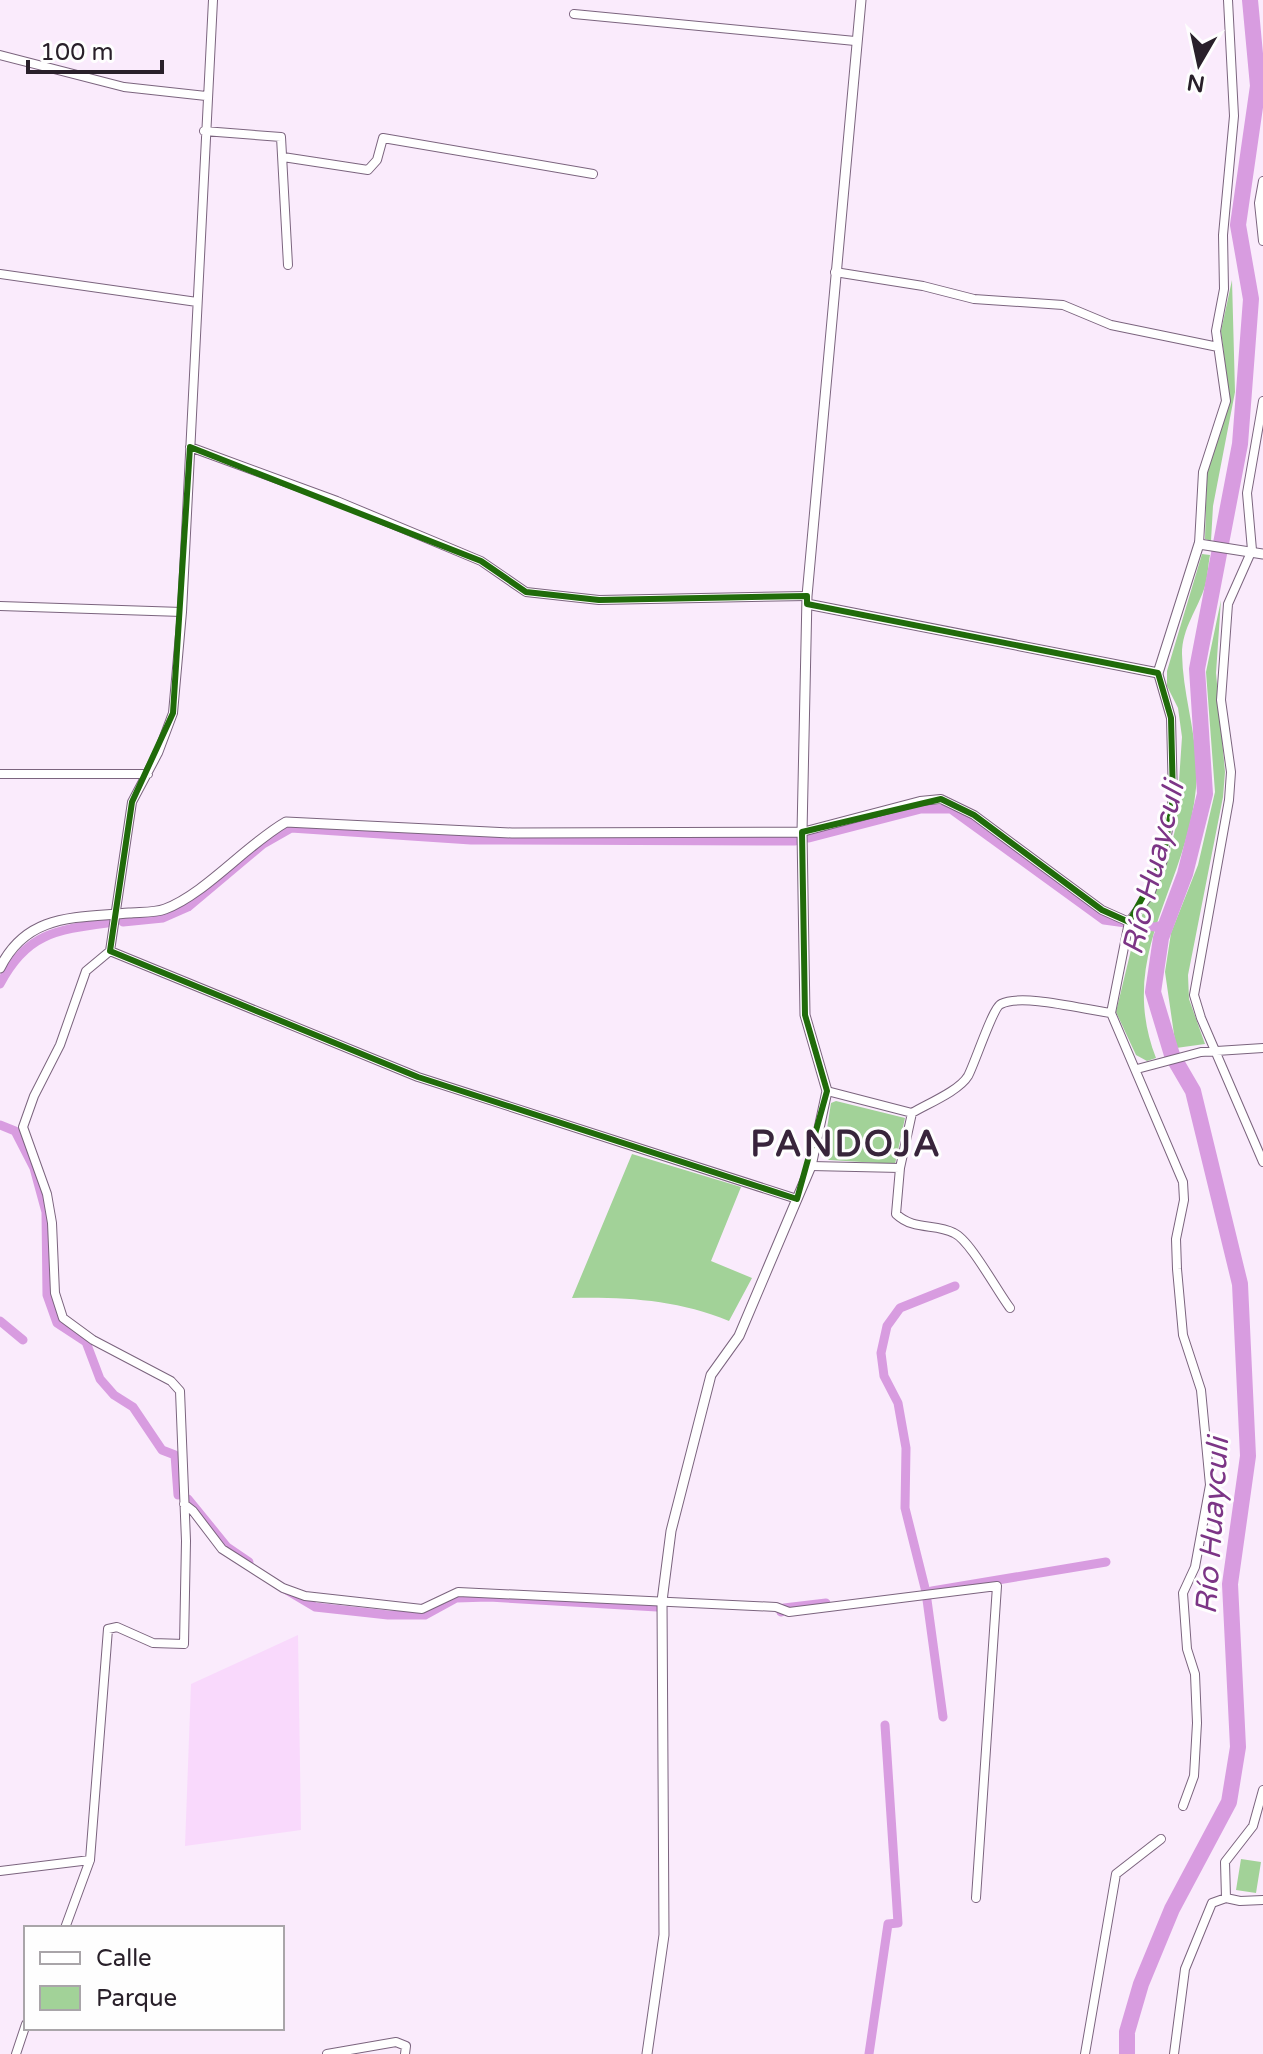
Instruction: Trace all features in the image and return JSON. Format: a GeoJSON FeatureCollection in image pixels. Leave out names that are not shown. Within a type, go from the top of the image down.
{"type":"FeatureCollection","features":[{"type":"Feature","properties":{"kind":"street"},"geometry":{"type":"LineString","coordinates":[[66,1926],[90,1860],[108,1629],[117,1627],[153,1643],[184,1644],[180,1391],[171,1381],[93,1340],[63,1318],[55,1293],[52,1223],[47,1194],[23,1127],[34,1096],[60,1045],[86,971],[110,951],[132,802],[148,774],[173,713],[182,612],[213,0]]}},
{"type":"Feature","properties":{"kind":"street"},"geometry":{"type":"LineString","coordinates":[[647,2054],[664,1935],[662,1601],[678,1495],[711,1375],[739,1336],[811,1166],[827,1091],[805,1015],[802,832],[807,600],[861,0]]}},
{"type":"Feature","properties":{"kind":"street"},"geometry":{"type":"LineString","coordinates":[[1183,1806],[1194,1776],[1197,1723],[1195,1674],[1187,1649],[1183,1593],[1195,1567],[1210,1485],[1201,1390],[1183,1335],[1179,1295],[1176,1239],[1184,1200],[1183,1182],[1111,1013],[1129,922],[1150,894],[1163,860],[1173,798],[1171,718],[1158,673],[1204,544],[1203,472],[1226,401],[1216,331],[1224,289],[1223,235],[1234,116],[1228,0]]}},
{"type":"Feature","properties":{"kind":"street"},"geometry":{"type":"LineString","coordinates":[[574,14],[855,41]]}},
{"type":"Feature","properties":{"kind":"street"},"geometry":{"type":"LineString","coordinates":[[0,55],[124,87],[206,96]]}},
{"type":"Feature","properties":{"kind":"street"},"geometry":{"type":"LineString","coordinates":[[204,131],[281,137],[288,265]]}},
{"type":"Feature","properties":{"kind":"street"},"geometry":{"type":"LineString","coordinates":[[283,157],[368,170],[377,160],[383,138],[593,174]]}},
{"type":"Feature","properties":{"kind":"street"},"geometry":{"type":"LineString","coordinates":[[1263,181],[1259,203],[1263,241]]}},
{"type":"Feature","properties":{"kind":"street"},"geometry":{"type":"LineString","coordinates":[[835,272],[923,286],[974,299],[1063,305],[1111,325],[1218,347]]}},
{"type":"Feature","properties":{"kind":"street"},"geometry":{"type":"LineString","coordinates":[[0,274],[197,302]]}},
{"type":"Feature","properties":{"kind":"street"},"geometry":{"type":"LineString","coordinates":[[1263,401],[1247,493],[1246,550],[1228,604],[1221,700],[1230,786],[1194,995],[1263,1162]]}},
{"type":"Feature","properties":{"kind":"street"},"geometry":{"type":"LineString","coordinates":[[190,447],[337,501],[481,561],[526,592],[599,600],[807,600],[1158,673]]}},
{"type":"Feature","properties":{"kind":"street"},"geometry":{"type":"LineString","coordinates":[[1204,544],[1263,554]]}},
{"type":"Feature","properties":{"kind":"street"},"geometry":{"type":"LineString","coordinates":[[0,606],[182,612]]}},
{"type":"Feature","properties":{"kind":"street"},"geometry":{"type":"LineString","coordinates":[[0,774],[148,774]]}},
{"type":"Feature","properties":{"kind":"street"},"geometry":{"type":"LineString","coordinates":[[0,968],[26,933],[65,918],[162,911],[179,903],[263,836],[286,822],[512,833],[802,832],[920,801],[941,799],[974,815],[1102,910],[1129,922]]}},
{"type":"Feature","properties":{"kind":"street"},"geometry":{"type":"LineString","coordinates":[[110,951],[418,1077],[797,1199]]}},
{"type":"Feature","properties":{"kind":"street"},"geometry":{"type":"LineString","coordinates":[[1010,1308],[967,1242],[953,1232],[910,1225],[896,1214],[900,1168],[912,1113],[966,1079],[985,1041],[992,1011],[1000,1004],[1017,1000],[1111,1013]]}},
{"type":"Feature","properties":{"kind":"street"},"geometry":{"type":"LineString","coordinates":[[1137,1069],[1217,1049],[1263,1048]]}},
{"type":"Feature","properties":{"kind":"street"},"geometry":{"type":"LineString","coordinates":[[827,1091],[912,1113]]}},
{"type":"Feature","properties":{"kind":"street"},"geometry":{"type":"LineString","coordinates":[[811,1166],[900,1168]]}},
{"type":"Feature","properties":{"kind":"street"},"geometry":{"type":"LineString","coordinates":[[184,1504],[222,1549],[283,1588],[305,1596],[422,1609],[458,1592],[776,1607],[789,1612],[997,1586],[976,1898]]}},
{"type":"Feature","properties":{"kind":"street"},"geometry":{"type":"LineString","coordinates":[[1226,1898],[1225,1862],[1253,1826],[1263,1790]]}},
{"type":"Feature","properties":{"kind":"street"},"geometry":{"type":"LineString","coordinates":[[1085,2054],[1116,1874],[1161,1839]]}},
{"type":"Feature","properties":{"kind":"street"},"geometry":{"type":"LineString","coordinates":[[0,1871],[90,1860]]}},
{"type":"Feature","properties":{"kind":"street"},"geometry":{"type":"LineString","coordinates":[[1174,2054],[1185,1969],[1212,1903],[1226,1898],[1263,1900]]}},
{"type":"Feature","properties":{"kind":"street"},"geometry":{"type":"LineString","coordinates":[[16,2054],[24,2030]]}},
{"type":"Feature","properties":{"kind":"street"},"geometry":{"type":"LineString","coordinates":[[327,2054],[396,2042],[406,2046],[405,2054]]}},
{"type":"Feature","properties":{"kind":"highlighted area"},"geometry":{"type":"Polygon","coordinates":[[[190,447],[481,561],[526,592],[599,600],[807,596],[807,604],[1158,673],[1171,718],[1173,798],[1163,860],[1129,922],[1102,910],[974,815],[941,799],[802,832],[805,1015],[827,1091],[797,1199],[418,1077],[110,951],[132,802],[173,713],[190,447]]]}},
{"type":"Feature","properties":{"kind":"shaded area"},"geometry":{"type":"Polygon","coordinates":[[[298,1635],[301,1830],[185,1846],[191,1684],[298,1635]]]}},
{"type":"Feature","properties":{"kind":"green space"},"geometry":{"type":"Polygon","coordinates":[[[1232,280],[1235,392],[1213,506],[1211,541],[1205,539],[1207,472],[1230,401],[1221,331],[1232,280]]]}},
{"type":"Feature","properties":{"kind":"green space"},"geometry":{"type":"Polygon","coordinates":[[[1202,554],[1210,555],[1206,582],[1187,627],[1182,654],[1196,754],[1196,788],[1190,824],[1149,953],[1144,986],[1146,1021],[1156,1058],[1147,1061],[1136,1055],[1116,1012],[1137,925],[1166,866],[1176,826],[1182,737],[1178,708],[1167,686],[1167,671],[1202,554]]]}},
{"type":"Feature","properties":{"kind":"green space"},"geometry":{"type":"Polygon","coordinates":[[[1221,600],[1216,673],[1225,772],[1223,797],[1188,975],[1189,999],[1205,1044],[1176,1048],[1165,972],[1171,933],[1198,865],[1215,792],[1206,672],[1221,600]]]}},
{"type":"Feature","properties":{"kind":"green space"},"geometry":{"type":"Polygon","coordinates":[[[836,1101],[905,1118],[895,1164],[829,1160],[823,1154],[831,1103],[836,1101]]]}},
{"type":"Feature","properties":{"kind":"green space"},"geometry":{"type":"Polygon","coordinates":[[[632,1154],[741,1187],[711,1261],[752,1278],[729,1321],[690,1308],[652,1301],[572,1298],[632,1154]]]}},
{"type":"Feature","properties":{"kind":"green space"},"geometry":{"type":"Polygon","coordinates":[[[1241,1859],[1261,1862],[1256,1893],[1236,1890],[1241,1859]]]}},
{"type":"Feature","properties":{"kind":"waterway","name":"Río Huayculi"},"geometry":{"type":"LineString","coordinates":[[1127,2054],[1127,2032],[1141,1984],[1172,1909],[1229,1802],[1238,1747],[1230,1584],[1248,1456],[1240,1284],[1193,1091],[1172,1055],[1153,992],[1161,938],[1185,874],[1205,794],[1197,669],[1240,444],[1251,299],[1238,225],[1258,86],[1250,0]]}},
{"type":"Feature","properties":{"kind":"waterway"},"geometry":{"type":"LineString","coordinates":[[809,838],[921,809],[951,809],[1104,920],[1155,927],[1166,924]]}},
{"type":"Feature","properties":{"kind":"waterway"},"geometry":{"type":"LineString","coordinates":[[123,922],[163,918],[188,907],[263,844],[291,828],[471,840],[795,841]]}},
{"type":"Feature","properties":{"kind":"waterway"},"geometry":{"type":"LineString","coordinates":[[0,984],[20,954],[44,937],[72,928],[107,923]]}},
{"type":"Feature","properties":{"kind":"waterway"},"geometry":{"type":"LineString","coordinates":[[0,1125],[15,1131],[34,1168],[46,1212],[47,1295],[57,1323],[86,1342],[100,1379],[114,1395],[133,1407],[162,1450],[175,1455],[178,1495]]}},
{"type":"Feature","properties":{"kind":"waterway"},"geometry":{"type":"LineString","coordinates":[[926,1592],[905,1508],[906,1448],[898,1403],[884,1376],[881,1353],[887,1326],[900,1308],[955,1286]]}},
{"type":"Feature","properties":{"kind":"waterway"},"geometry":{"type":"LineString","coordinates":[[0,1321],[23,1340]]}},
{"type":"Feature","properties":{"kind":"waterway"},"geometry":{"type":"LineString","coordinates":[[188,1499],[227,1547],[249,1562]]}},
{"type":"Feature","properties":{"kind":"waterway"},"geometry":{"type":"LineString","coordinates":[[932,1591],[1106,1562]]}},
{"type":"Feature","properties":{"kind":"waterway"},"geometry":{"type":"LineString","coordinates":[[283,1588],[315,1607],[388,1615],[425,1615],[456,1598],[489,1597],[657,1607]]}},
{"type":"Feature","properties":{"kind":"waterway"},"geometry":{"type":"LineString","coordinates":[[927,1600],[943,1717]]}},
{"type":"Feature","properties":{"kind":"waterway"},"geometry":{"type":"LineString","coordinates":[[781,1612],[784,1608],[826,1603]]}},
{"type":"Feature","properties":{"kind":"waterway"},"geometry":{"type":"LineString","coordinates":[[869,2054],[888,1924],[898,1923],[885,1725]]}},
{"type":"Feature","properties":{"kind":"district","name":"PANDOJA"},"geometry":{"type":"Point","coordinates":[846,1143]}}]}
